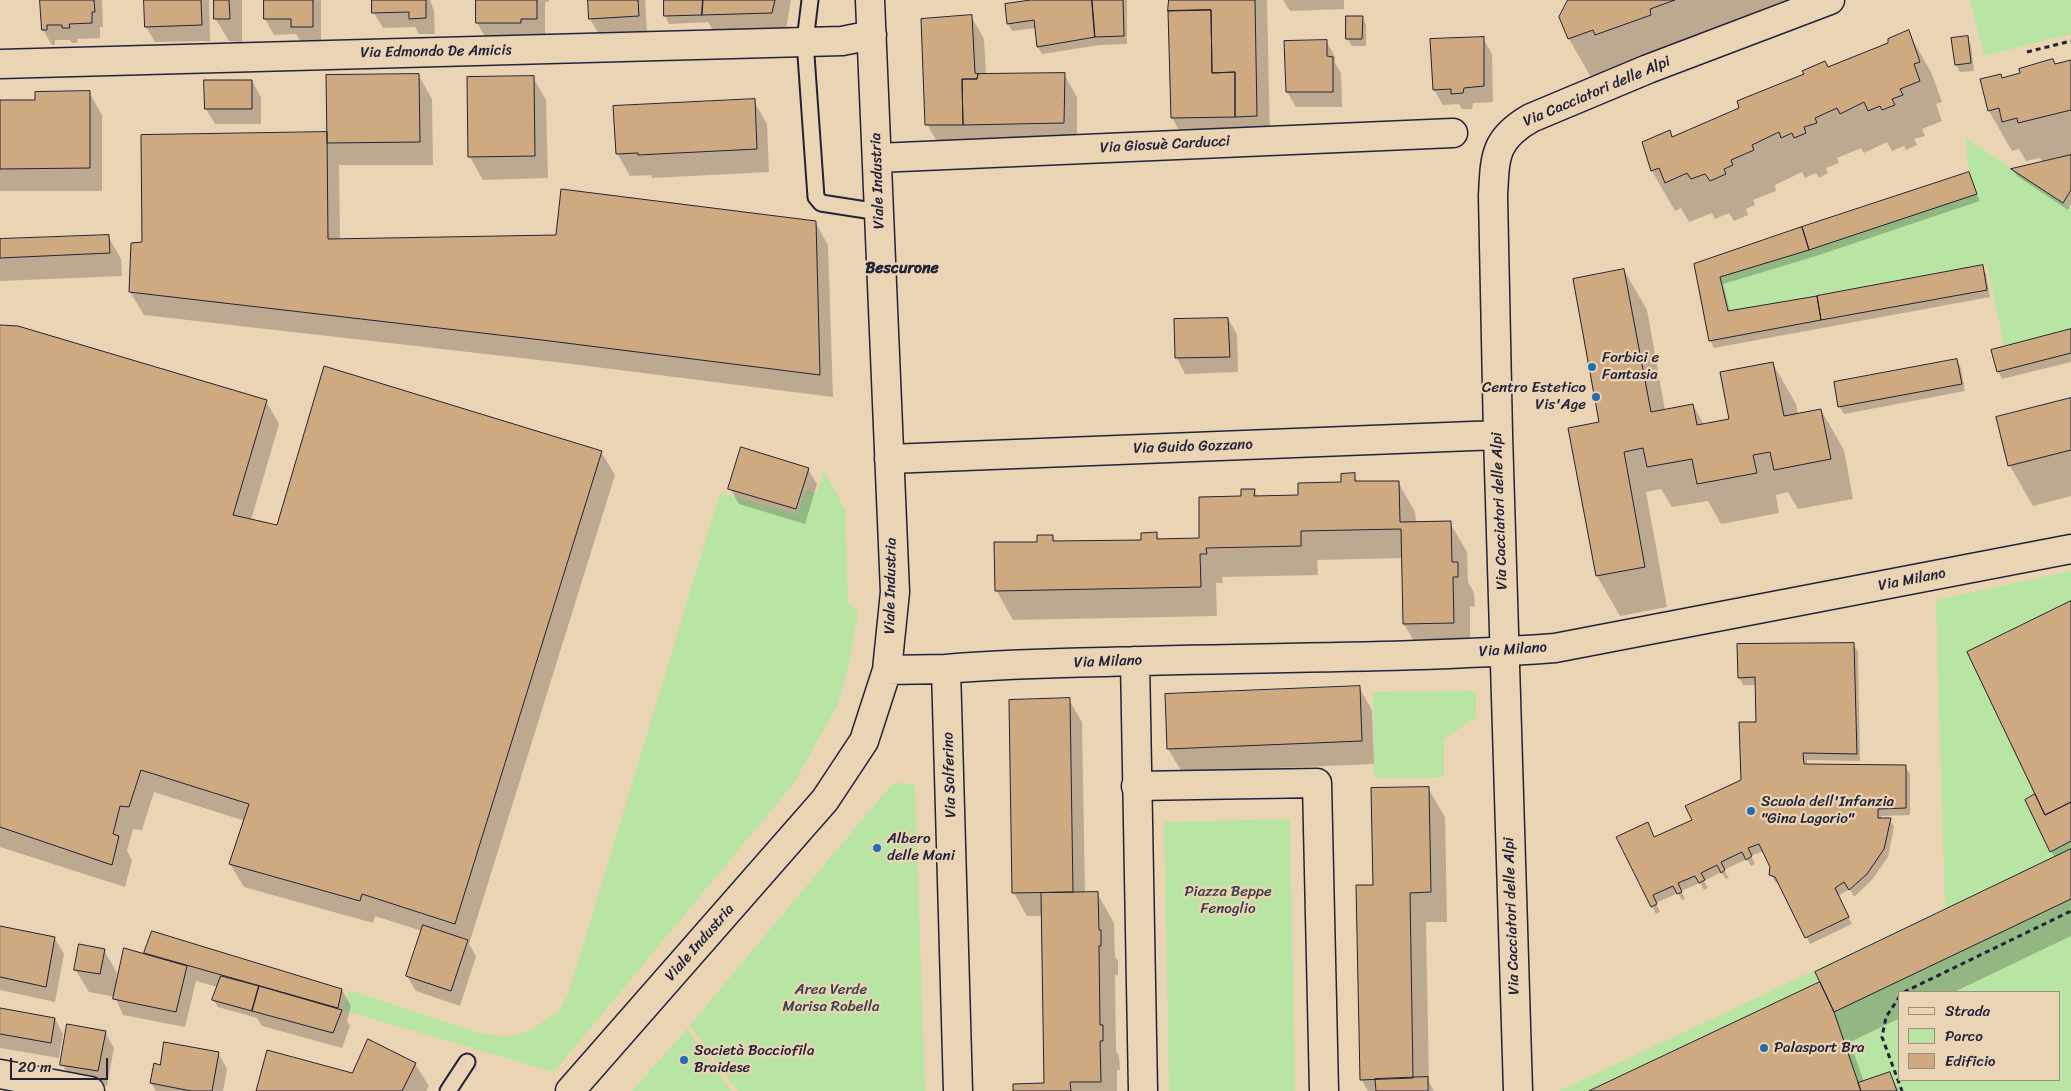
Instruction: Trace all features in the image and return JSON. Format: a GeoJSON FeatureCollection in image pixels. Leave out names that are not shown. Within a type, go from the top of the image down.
{"type":"FeatureCollection","features":[{"type":"Feature","properties":{"kind":"street","name":"Viale Industria"},"geometry":{"type":"LineString","coordinates":[[570,1091],[825,800],[864,741],[887,670],[895,592],[870,0]]}},
{"type":"Feature","properties":{"kind":"street","name":"Via Cacciatori delle Alpi"},"geometry":{"type":"LineString","coordinates":[[1518,1091],[1498,435],[1493,196],[1495,161],[1502,141],[1515,127],[1531,118],[1648,69],[1830,0]]}},
{"type":"Feature","properties":{"kind":"street","name":"Via Edmondo De Amicis"},"geometry":{"type":"LineString","coordinates":[[0,64],[842,40],[872,35]]}},
{"type":"Feature","properties":{"kind":"street","name":"Via Giosuè Carducci"},"geometry":{"type":"LineString","coordinates":[[877,158],[1453,132]]}},
{"type":"Feature","properties":{"kind":"street","name":"Via Guido Gozzano"},"geometry":{"type":"LineString","coordinates":[[889,459],[1498,435]]}},
{"type":"Feature","properties":{"kind":"street","name":"Via Milano"},"geometry":{"type":"LineString","coordinates":[[946,669],[977,666],[1135,661],[1505,652],[1556,648],[2071,549]]}},
{"type":"Feature","properties":{"kind":"street"},"geometry":{"type":"LineString","coordinates":[[1135,661],[1142,1091]]}},
{"type":"Feature","properties":{"kind":"street"},"geometry":{"type":"LineString","coordinates":[[887,670],[946,669]]}},
{"type":"Feature","properties":{"kind":"street","name":"Via Solferino"},"geometry":{"type":"LineString","coordinates":[[946,669],[958,1091]]}},
{"type":"Feature","properties":{"kind":"street"},"geometry":{"type":"LineString","coordinates":[[1136,786],[1317,783],[1324,1091]]}},
{"type":"Feature","properties":{"kind":"street"},"geometry":{"type":"LineString","coordinates":[[0,1074],[90,1091]]}},
{"type":"Feature","properties":{"kind":"lane"},"geometry":{"type":"LineString","coordinates":[[810,0],[805,41],[816,196],[821,204],[879,212]]}},
{"type":"Feature","properties":{"kind":"lane"},"geometry":{"type":"LineString","coordinates":[[448,1091],[466,1062]]}},
{"type":"Feature","properties":{"kind":"path"},"geometry":{"type":"LineString","coordinates":[[2027,52],[2071,41]]}},
{"type":"Feature","properties":{"kind":"path"},"geometry":{"type":"LineString","coordinates":[[1906,991],[2071,911]]}},
{"type":"Feature","properties":{"kind":"path"},"geometry":{"type":"LineString","coordinates":[[1898,999],[1886,1017],[1882,1036],[1898,1080]]}},
{"type":"Feature","properties":{"kind":"green space"},"geometry":{"type":"Polygon","coordinates":[[[1970,0],[2071,0],[2071,34],[1984,56],[1970,0]]]}},
{"type":"Feature","properties":{"kind":"green space"},"geometry":{"type":"Polygon","coordinates":[[[1965,137],[2071,208],[2071,329],[2004,346],[1987,264],[1728,311],[1720,277],[1976,193],[1969,172],[1965,137]]]}},
{"type":"Feature","properties":{"kind":"green space"},"geometry":{"type":"Polygon","coordinates":[[[824,470],[845,510],[848,603],[858,612],[849,665],[837,706],[794,783],[554,1072],[342,1010],[349,990],[480,1033],[507,1037],[529,1031],[558,1012],[568,995],[720,493],[797,514],[805,490],[817,493],[824,470]]]}},
{"type":"Feature","properties":{"kind":"green space"},"geometry":{"type":"Polygon","coordinates":[[[2071,571],[2071,1091],[1559,1091],[1945,909],[1936,600],[2071,571]]]}},
{"type":"Feature","properties":{"kind":"green space"},"geometry":{"type":"Polygon","coordinates":[[[1476,691],[1476,717],[1444,739],[1444,777],[1374,778],[1373,692],[1476,691]]]}},
{"type":"Feature","properties":{"kind":"green space","name":"Area Verde Marisa Robella"},"geometry":{"type":"Polygon","coordinates":[[[893,783],[915,784],[925,1091],[738,1091],[690,1025],[893,783]]]}},
{"type":"Feature","properties":{"kind":"green space","name":"Piazza Beppe Fenoglio"},"geometry":{"type":"Polygon","coordinates":[[[1290,819],[1295,1091],[1169,1091],[1164,822],[1290,819]]]}},
{"type":"Feature","properties":{"kind":"green space","name":"Società Bocciofila Braidese"},"geometry":{"type":"Polygon","coordinates":[[[687,1029],[731,1091],[632,1091],[687,1029]]]}},
{"type":"Feature","properties":{"kind":"building"},"geometry":{"type":"Polygon","coordinates":[[[40,0],[94,0],[95,12],[92,12],[92,23],[69,24],[70,28],[62,28],[62,25],[47,25],[47,30],[42,30],[40,0]]]}},
{"type":"Feature","properties":{"kind":"building"},"geometry":{"type":"Polygon","coordinates":[[[144,0],[201,0],[202,25],[145,27],[144,0]]]}},
{"type":"Feature","properties":{"kind":"building"},"geometry":{"type":"Polygon","coordinates":[[[214,0],[229,0],[230,19],[214,19],[214,0]]]}},
{"type":"Feature","properties":{"kind":"building"},"geometry":{"type":"Polygon","coordinates":[[[264,0],[313,0],[313,27],[291,27],[291,19],[264,19],[264,0]]]}},
{"type":"Feature","properties":{"kind":"building"},"geometry":{"type":"Polygon","coordinates":[[[372,0],[426,0],[426,18],[409,19],[409,12],[372,13],[372,0]]]}},
{"type":"Feature","properties":{"kind":"building"},"geometry":{"type":"Polygon","coordinates":[[[476,0],[537,0],[537,19],[521,19],[521,23],[476,23],[476,0]]]}},
{"type":"Feature","properties":{"kind":"building"},"geometry":{"type":"Polygon","coordinates":[[[588,0],[638,0],[639,16],[589,19],[588,0]]]}},
{"type":"Feature","properties":{"kind":"building"},"geometry":{"type":"Polygon","coordinates":[[[664,0],[703,0],[702,15],[664,16],[664,0]]]}},
{"type":"Feature","properties":{"kind":"building"},"geometry":{"type":"Polygon","coordinates":[[[703,0],[775,0],[772,13],[702,15],[703,0]]]}},
{"type":"Feature","properties":{"kind":"building"},"geometry":{"type":"Polygon","coordinates":[[[1031,0],[1092,0],[1095,37],[1037,47],[1034,20],[1007,24],[1005,4],[1031,0]]]}},
{"type":"Feature","properties":{"kind":"building"},"geometry":{"type":"Polygon","coordinates":[[[1092,0],[1123,0],[1124,36],[1095,37],[1092,0]]]}},
{"type":"Feature","properties":{"kind":"building"},"geometry":{"type":"Polygon","coordinates":[[[1169,0],[1255,0],[1257,116],[1235,117],[1235,72],[1212,73],[1211,10],[1168,11],[1169,0]]]}},
{"type":"Feature","properties":{"kind":"building"},"geometry":{"type":"Polygon","coordinates":[[[1568,0],[1675,0],[1650,9],[1651,15],[1595,35],[1593,30],[1568,39],[1559,17],[1568,0]]]}},
{"type":"Feature","properties":{"kind":"building"},"geometry":{"type":"Polygon","coordinates":[[[1211,10],[1212,73],[1235,72],[1235,117],[1171,118],[1168,11],[1211,10]]]}},
{"type":"Feature","properties":{"kind":"building"},"geometry":{"type":"Polygon","coordinates":[[[972,15],[975,73],[978,74],[977,79],[962,79],[963,125],[925,125],[921,19],[972,15]]]}},
{"type":"Feature","properties":{"kind":"building"},"geometry":{"type":"Polygon","coordinates":[[[1346,16],[1363,16],[1362,39],[1346,39],[1346,16]]]}},
{"type":"Feature","properties":{"kind":"building"},"geometry":{"type":"Polygon","coordinates":[[[1909,30],[1920,62],[1914,64],[1920,81],[1900,89],[1903,95],[1892,99],[1895,105],[1882,110],[1880,106],[1868,111],[1864,102],[1840,114],[1837,108],[1815,118],[1817,123],[1804,127],[1806,133],[1794,138],[1792,133],[1781,138],[1779,132],[1752,145],[1754,150],[1731,160],[1733,165],[1724,169],[1726,174],[1710,181],[1705,174],[1691,179],[1687,173],[1665,183],[1659,168],[1651,171],[1642,142],[1670,130],[1672,137],[1739,108],[1737,101],[1804,74],[1802,71],[1825,61],[1828,67],[1888,43],[1888,39],[1909,30]]]}},
{"type":"Feature","properties":{"kind":"building"},"geometry":{"type":"Polygon","coordinates":[[[1968,36],[1971,63],[1955,65],[1951,38],[1968,36]]]}},
{"type":"Feature","properties":{"kind":"building"},"geometry":{"type":"Polygon","coordinates":[[[1484,37],[1484,86],[1464,88],[1463,93],[1451,94],[1451,89],[1433,90],[1430,39],[1484,37]]]}},
{"type":"Feature","properties":{"kind":"building"},"geometry":{"type":"Polygon","coordinates":[[[1327,40],[1327,56],[1333,57],[1333,92],[1286,92],[1284,41],[1327,40]]]}},
{"type":"Feature","properties":{"kind":"building"},"geometry":{"type":"Polygon","coordinates":[[[2053,59],[2055,64],[2071,60],[2071,110],[2018,123],[2017,118],[2002,122],[1999,108],[1988,111],[1980,79],[2001,74],[2002,78],[2020,73],[2019,69],[2053,59]]]}},
{"type":"Feature","properties":{"kind":"building"},"geometry":{"type":"Polygon","coordinates":[[[1065,73],[1064,123],[963,125],[962,79],[977,79],[978,74],[1065,73]]]}},
{"type":"Feature","properties":{"kind":"building"},"geometry":{"type":"Polygon","coordinates":[[[419,74],[420,142],[327,143],[326,75],[419,74]]]}},
{"type":"Feature","properties":{"kind":"building"},"geometry":{"type":"Polygon","coordinates":[[[534,76],[535,156],[468,157],[467,77],[534,76]]]}},
{"type":"Feature","properties":{"kind":"building"},"geometry":{"type":"Polygon","coordinates":[[[204,80],[252,80],[252,109],[205,109],[204,80]]]}},
{"type":"Feature","properties":{"kind":"building"},"geometry":{"type":"Polygon","coordinates":[[[90,91],[90,168],[0,169],[0,100],[35,100],[35,92],[90,91]]]}},
{"type":"Feature","properties":{"kind":"building"},"geometry":{"type":"Polygon","coordinates":[[[755,99],[757,149],[638,155],[638,153],[616,154],[613,106],[755,99]]]}},
{"type":"Feature","properties":{"kind":"building"},"geometry":{"type":"Polygon","coordinates":[[[327,132],[328,239],[556,235],[561,189],[816,221],[820,375],[542,340],[129,292],[131,243],[142,242],[141,135],[327,132]]]}},
{"type":"Feature","properties":{"kind":"building"},"geometry":{"type":"Polygon","coordinates":[[[2071,155],[2071,190],[2063,203],[2011,169],[2071,155]]]}},
{"type":"Feature","properties":{"kind":"building"},"geometry":{"type":"Polygon","coordinates":[[[1969,172],[1977,194],[1809,250],[1802,227],[1969,172]]]}},
{"type":"Feature","properties":{"kind":"building"},"geometry":{"type":"Polygon","coordinates":[[[1802,227],[1809,250],[1720,277],[1728,311],[1817,296],[1821,320],[1709,341],[1694,264],[1802,227]]]}},
{"type":"Feature","properties":{"kind":"building"},"geometry":{"type":"Polygon","coordinates":[[[109,235],[110,253],[0,258],[0,239],[109,235]]]}},
{"type":"Feature","properties":{"kind":"building"},"geometry":{"type":"Polygon","coordinates":[[[1983,265],[1987,290],[1821,320],[1817,296],[1983,265]]]}},
{"type":"Feature","properties":{"kind":"building"},"geometry":{"type":"Polygon","coordinates":[[[1624,269],[1651,412],[1693,404],[1697,425],[1729,419],[1720,372],[1773,362],[1784,416],[1821,409],[1831,459],[1774,470],[1770,452],[1753,455],[1757,473],[1697,484],[1692,459],[1647,467],[1643,448],[1624,452],[1645,567],[1596,576],[1568,428],[1599,422],[1573,279],[1624,269]]]}},
{"type":"Feature","properties":{"kind":"building"},"geometry":{"type":"Polygon","coordinates":[[[1228,318],[1230,357],[1175,358],[1174,319],[1228,318]]]}},
{"type":"Feature","properties":{"kind":"building"},"geometry":{"type":"Polygon","coordinates":[[[0,325],[18,326],[267,400],[233,515],[277,525],[324,366],[602,451],[455,924],[362,894],[360,901],[229,864],[249,804],[141,770],[129,807],[120,806],[113,834],[119,836],[112,865],[0,827],[0,325]]]}},
{"type":"Feature","properties":{"kind":"building"},"geometry":{"type":"Polygon","coordinates":[[[2071,329],[2071,353],[1997,372],[1991,350],[2071,329]]]}},
{"type":"Feature","properties":{"kind":"building"},"geometry":{"type":"Polygon","coordinates":[[[1957,359],[1962,384],[1838,407],[1834,382],[1957,359]]]}},
{"type":"Feature","properties":{"kind":"building"},"geometry":{"type":"Polygon","coordinates":[[[2071,398],[2071,450],[2008,466],[1996,417],[2071,398]]]}},
{"type":"Feature","properties":{"kind":"building"},"geometry":{"type":"Polygon","coordinates":[[[741,447],[809,468],[796,509],[728,489],[741,447]]]}},
{"type":"Feature","properties":{"kind":"building"},"geometry":{"type":"Polygon","coordinates":[[[1355,473],[1355,481],[1399,481],[1400,522],[1451,521],[1452,562],[1458,562],[1458,577],[1453,577],[1454,623],[1403,624],[1401,529],[1301,531],[1301,546],[1206,548],[1207,554],[1200,554],[1201,587],[995,591],[994,542],[1037,542],[1037,535],[1053,535],[1053,541],[1141,540],[1141,533],[1157,532],[1157,539],[1199,538],[1199,497],[1241,496],[1241,489],[1255,489],[1254,496],[1298,495],[1298,483],[1341,482],[1341,474],[1355,473]]]}},
{"type":"Feature","properties":{"kind":"building"},"geometry":{"type":"Polygon","coordinates":[[[2071,601],[2071,802],[2045,815],[1967,652],[2071,601]]]}},
{"type":"Feature","properties":{"kind":"building"},"geometry":{"type":"Polygon","coordinates":[[[1854,643],[1857,754],[1803,753],[1804,764],[1906,765],[1906,808],[1878,809],[1878,818],[1891,818],[1884,849],[1867,874],[1849,890],[1844,882],[1835,888],[1849,917],[1805,938],[1775,877],[1769,875],[1770,867],[1759,844],[1748,848],[1752,856],[1746,860],[1742,852],[1721,862],[1725,870],[1721,873],[1717,865],[1701,873],[1705,880],[1699,883],[1695,876],[1678,883],[1682,892],[1677,894],[1673,886],[1653,895],[1657,904],[1651,907],[1616,837],[1648,822],[1654,837],[1692,820],[1685,806],[1741,780],[1739,722],[1756,722],[1755,677],[1738,678],[1737,644],[1854,643]]]}},
{"type":"Feature","properties":{"kind":"building"},"geometry":{"type":"Polygon","coordinates":[[[1360,686],[1362,741],[1167,749],[1165,694],[1360,686]]]}},
{"type":"Feature","properties":{"kind":"building"},"geometry":{"type":"Polygon","coordinates":[[[1070,698],[1073,892],[1012,893],[1009,700],[1070,698]]]}},
{"type":"Feature","properties":{"kind":"building"},"geometry":{"type":"Polygon","coordinates":[[[1429,787],[1431,892],[1410,893],[1413,1078],[1360,1080],[1356,885],[1373,885],[1371,788],[1429,787]]]}},
{"type":"Feature","properties":{"kind":"building"},"geometry":{"type":"Polygon","coordinates":[[[2035,794],[2045,815],[2071,802],[2071,841],[2050,852],[2025,800],[2035,794]]]}},
{"type":"Feature","properties":{"kind":"building"},"geometry":{"type":"Polygon","coordinates":[[[2071,849],[2071,899],[1834,1012],[1815,972],[2071,849]]]}},
{"type":"Feature","properties":{"kind":"building"},"geometry":{"type":"Polygon","coordinates":[[[1098,892],[1099,930],[1101,930],[1101,946],[1099,946],[1100,1025],[1103,1025],[1103,1041],[1100,1041],[1101,1082],[1070,1082],[1071,1091],[1013,1091],[1013,1084],[1044,1083],[1041,893],[1098,892]]]}},
{"type":"Feature","properties":{"kind":"building"},"geometry":{"type":"Polygon","coordinates":[[[423,925],[468,940],[451,991],[406,976],[423,925]]]}},
{"type":"Feature","properties":{"kind":"building"},"geometry":{"type":"Polygon","coordinates":[[[0,926],[55,937],[46,987],[0,977],[0,926]]]}},
{"type":"Feature","properties":{"kind":"building"},"geometry":{"type":"Polygon","coordinates":[[[152,931],[342,989],[338,1008],[144,953],[152,931]]]}},
{"type":"Feature","properties":{"kind":"building"},"geometry":{"type":"Polygon","coordinates":[[[79,944],[105,949],[100,974],[74,970],[79,944]]]}},
{"type":"Feature","properties":{"kind":"building"},"geometry":{"type":"Polygon","coordinates":[[[124,948],[187,966],[176,1012],[113,999],[124,948]]]}},
{"type":"Feature","properties":{"kind":"building"},"geometry":{"type":"Polygon","coordinates":[[[221,976],[259,986],[252,1011],[212,1000],[221,976]]]}},
{"type":"Feature","properties":{"kind":"building","name":"Palasport Bra"},"geometry":{"type":"Polygon","coordinates":[[[1820,982],[1834,1012],[1861,1091],[1589,1091],[1820,982]]]}},
{"type":"Feature","properties":{"kind":"building"},"geometry":{"type":"Polygon","coordinates":[[[259,986],[342,1010],[333,1033],[252,1011],[259,986]]]}},
{"type":"Feature","properties":{"kind":"building"},"geometry":{"type":"Polygon","coordinates":[[[0,1008],[55,1018],[51,1043],[0,1034],[0,1008]]]}},
{"type":"Feature","properties":{"kind":"building"},"geometry":{"type":"Polygon","coordinates":[[[67,1024],[106,1031],[98,1071],[60,1065],[67,1024]]]}},
{"type":"Feature","properties":{"kind":"building"},"geometry":{"type":"Polygon","coordinates":[[[368,1039],[416,1063],[402,1091],[256,1091],[267,1050],[352,1073],[368,1039]]]}},
{"type":"Feature","properties":{"kind":"building"},"geometry":{"type":"Polygon","coordinates":[[[164,1042],[219,1052],[212,1091],[191,1091],[150,1083],[154,1063],[160,1065],[164,1042]]]}},
{"type":"Feature","properties":{"kind":"building"},"geometry":{"type":"Polygon","coordinates":[[[1890,1072],[1897,1091],[1861,1091],[1858,1083],[1890,1072]]]}},
{"type":"Feature","properties":{"kind":"building"},"geometry":{"type":"Polygon","coordinates":[[[1428,1077],[1428,1091],[1376,1091],[1375,1079],[1428,1077]]]}},
{"type":"Feature","properties":{"kind":"place","name":"Forbici e Fantasia"},"geometry":{"type":"Point","coordinates":[1592,367]}},
{"type":"Feature","properties":{"kind":"place","name":"Centro Estetico Vis'Age"},"geometry":{"type":"Point","coordinates":[1596,397]}},
{"type":"Feature","properties":{"kind":"place","name":"Scuola dell'Infanzia \"Gina Lagorio\""},"geometry":{"type":"Point","coordinates":[1751,811]}},
{"type":"Feature","properties":{"kind":"place","name":"Albero delle Mani"},"geometry":{"type":"Point","coordinates":[877,848]}},
{"type":"Feature","properties":{"kind":"place","name":"Palasport Bra"},"geometry":{"type":"Point","coordinates":[1764,1048]}},
{"type":"Feature","properties":{"kind":"place","name":"Società Bocciofila Braidese"},"geometry":{"type":"Point","coordinates":[684,1060]}},
{"type":"Feature","properties":{"kind":"district","name":"Bescurone"},"geometry":{"type":"Point","coordinates":[902,269]}}]}
